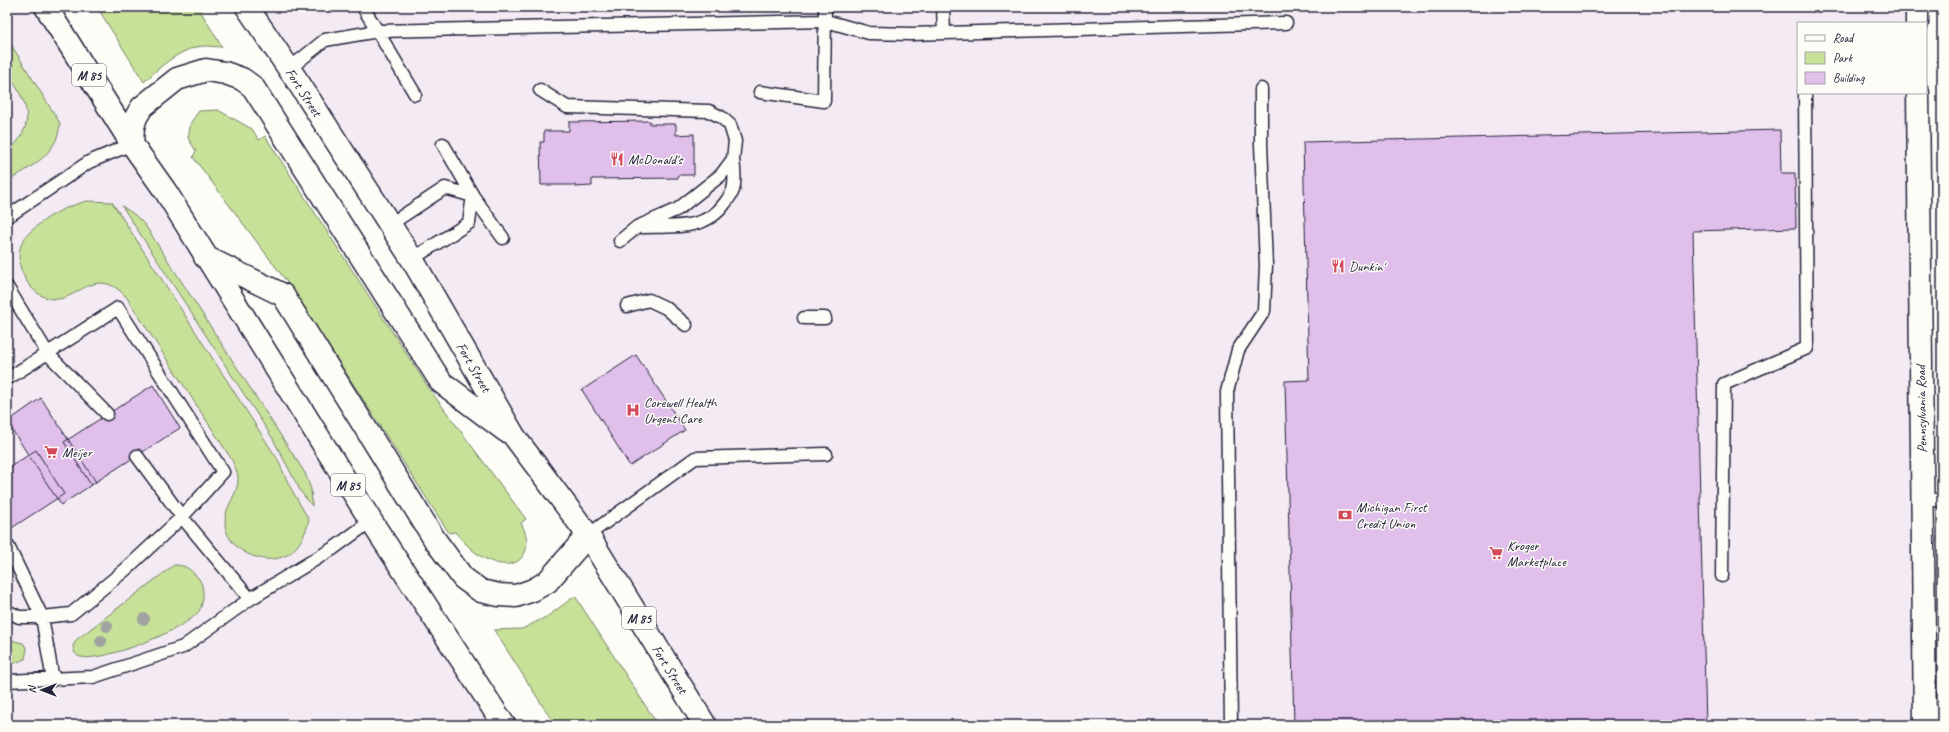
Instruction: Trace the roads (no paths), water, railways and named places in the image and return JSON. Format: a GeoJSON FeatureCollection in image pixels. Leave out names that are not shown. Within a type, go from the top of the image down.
{"type":"FeatureCollection","features":[{"type":"Feature","properties":{"kind":"main road","name":"M 85"},"geometry":{"type":"LineString","coordinates":[[46,7],[132,144],[166,192],[371,522],[504,725]]}},
{"type":"Feature","properties":{"kind":"main road"},"geometry":{"type":"LineString","coordinates":[[1917,7],[1917,22]]}},
{"type":"Feature","properties":{"kind":"main road","name":"Fort Street"},"geometry":{"type":"LineString","coordinates":[[252,9],[412,259],[514,436],[588,535],[705,725]]}},
{"type":"Feature","properties":{"kind":"main road"},"geometry":{"type":"LineString","coordinates":[[132,144],[133,127],[136,117],[142,107],[177,78],[206,70],[242,78],[253,87],[441,382],[514,436]]}},
{"type":"Feature","properties":{"kind":"main road","name":"Pennsylvania Road"},"geometry":{"type":"LineString","coordinates":[[1918,94],[1932,500],[1925,725]]}},
{"type":"Feature","properties":{"kind":"main road"},"geometry":{"type":"LineString","coordinates":[[205,257],[283,295],[435,540],[464,578],[481,591],[499,595],[516,596],[533,590],[547,582],[588,535]]}},
{"type":"Feature","properties":{"kind":"lane"},"geometry":{"type":"LineString","coordinates":[[363,7],[416,94]]}},
{"type":"Feature","properties":{"kind":"lane"},"geometry":{"type":"LineString","coordinates":[[760,92],[824,101],[826,7]]}},
{"type":"Feature","properties":{"kind":"lane"},"geometry":{"type":"LineString","coordinates":[[943,7],[944,32]]}},
{"type":"Feature","properties":{"kind":"lane"},"geometry":{"type":"LineString","coordinates":[[290,69],[325,40],[378,32],[826,21],[869,32],[944,32],[1286,23]]}},
{"type":"Feature","properties":{"kind":"lane"},"geometry":{"type":"LineString","coordinates":[[1231,725],[1227,392],[1238,350],[1264,311],[1266,265],[1261,144],[1261,89]]}},
{"type":"Feature","properties":{"kind":"lane"},"geometry":{"type":"LineString","coordinates":[[540,90],[567,108],[709,111],[721,117],[730,125],[735,141],[735,177],[733,191],[722,207],[706,221],[687,226],[637,227]]}},
{"type":"Feature","properties":{"kind":"lane"},"geometry":{"type":"LineString","coordinates":[[1722,576],[1724,384],[1807,348],[1805,94]]}},
{"type":"Feature","properties":{"kind":"lane"},"geometry":{"type":"LineString","coordinates":[[7,217],[89,162],[132,144]]}},
{"type":"Feature","properties":{"kind":"lane"},"geometry":{"type":"LineString","coordinates":[[443,144],[474,196],[503,238]]}},
{"type":"Feature","properties":{"kind":"lane"},"geometry":{"type":"LineString","coordinates":[[620,241],[637,227],[678,209],[721,175],[734,159]]}},
{"type":"Feature","properties":{"kind":"lane"},"geometry":{"type":"LineString","coordinates":[[389,224],[445,188],[474,196]]}},
{"type":"Feature","properties":{"kind":"lane"},"geometry":{"type":"LineString","coordinates":[[412,259],[469,223],[474,196]]}},
{"type":"Feature","properties":{"kind":"lane"},"geometry":{"type":"LineString","coordinates":[[7,287],[48,354],[107,414]]}},
{"type":"Feature","properties":{"kind":"lane"},"geometry":{"type":"LineString","coordinates":[[628,306],[649,300],[666,308],[686,325]]}},
{"type":"Feature","properties":{"kind":"lane"},"geometry":{"type":"LineString","coordinates":[[7,379],[118,308],[223,472],[182,517],[126,570],[71,614],[42,617],[19,617],[7,612]]}},
{"type":"Feature","properties":{"kind":"lane"},"geometry":{"type":"LineString","coordinates":[[804,318],[825,318]]}},
{"type":"Feature","properties":{"kind":"lane"},"geometry":{"type":"LineString","coordinates":[[588,535],[696,458],[826,454]]}},
{"type":"Feature","properties":{"kind":"lane"},"geometry":{"type":"LineString","coordinates":[[137,456],[182,517],[250,599]]}},
{"type":"Feature","properties":{"kind":"lane"},"geometry":{"type":"LineString","coordinates":[[7,681],[93,677],[184,647],[250,599],[334,548],[371,522]]}},
{"type":"Feature","properties":{"kind":"lane"},"geometry":{"type":"LineString","coordinates":[[7,544],[42,617],[53,680]]}},
{"type":"Feature","properties":{"kind":"place","name":"McDonald's"},"geometry":{"type":"Point","coordinates":[617,159]}},
{"type":"Feature","properties":{"kind":"place","name":"Dunkin'"},"geometry":{"type":"Point","coordinates":[1338,266]}},
{"type":"Feature","properties":{"kind":"place","name":"Corewell Health Urgent Care"},"geometry":{"type":"Point","coordinates":[633,410]}},
{"type":"Feature","properties":{"kind":"place","name":"Meijer"},"geometry":{"type":"Point","coordinates":[51,452]}},
{"type":"Feature","properties":{"kind":"place","name":"Michigan First Credit Union"},"geometry":{"type":"Point","coordinates":[1345,515]}},
{"type":"Feature","properties":{"kind":"place","name":"Kroger Marketplace"},"geometry":{"type":"Point","coordinates":[1496,553]}}]}
